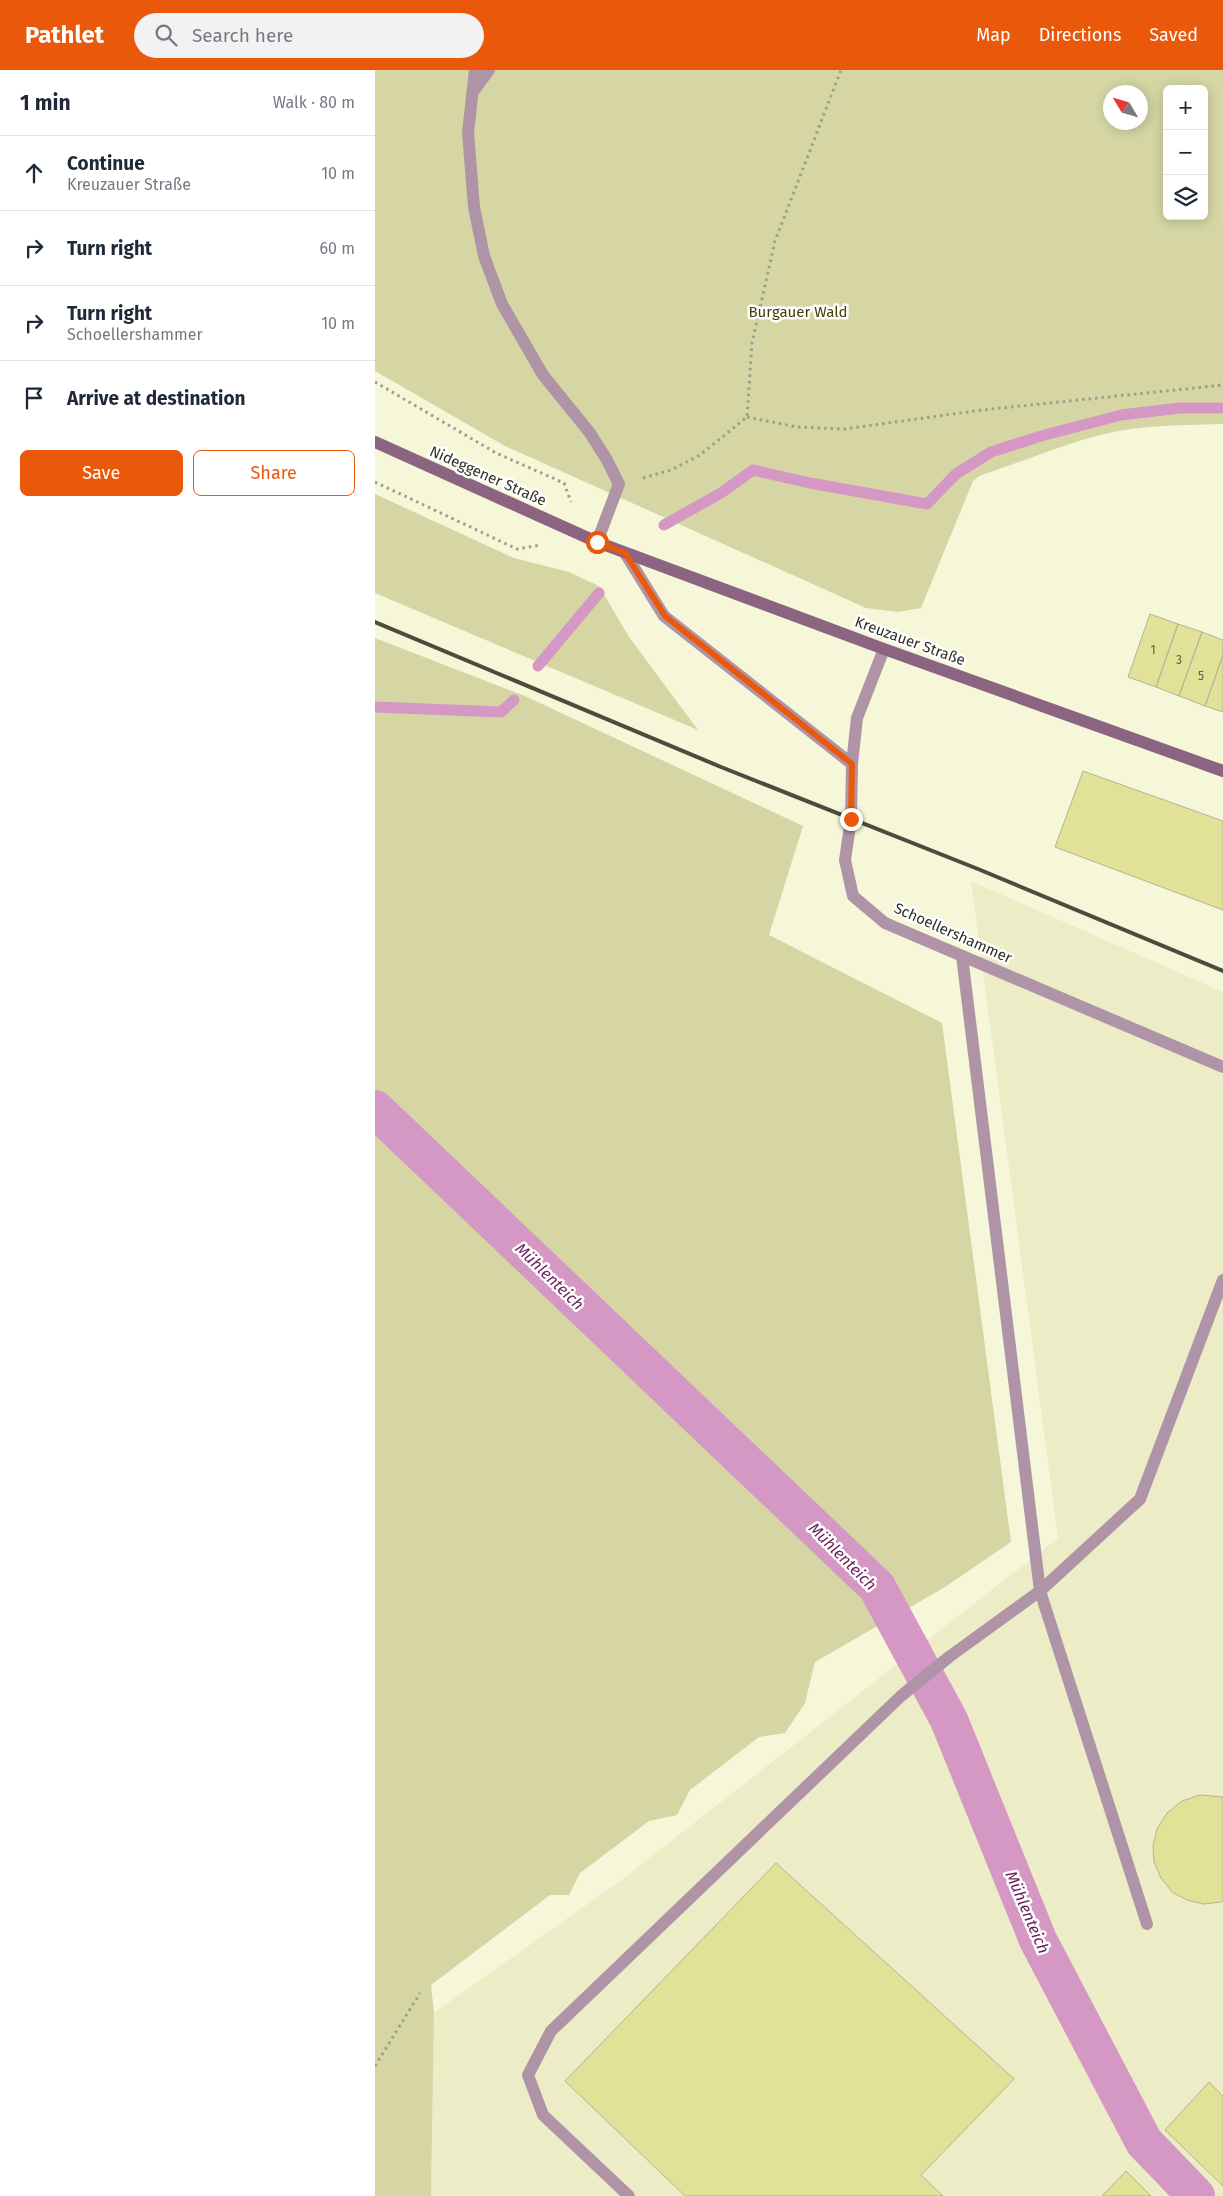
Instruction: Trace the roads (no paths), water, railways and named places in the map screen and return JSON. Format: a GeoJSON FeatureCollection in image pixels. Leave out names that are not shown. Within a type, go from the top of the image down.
{"type":"FeatureCollection","features":[{"type":"Feature","properties":{"kind":"main road","name":"Nideggener Straße"},"geometry":{"type":"LineString","coordinates":[[375,442],[592,540]]}},
{"type":"Feature","properties":{"kind":"main road","name":"Kreuzauer Straße"},"geometry":{"type":"LineString","coordinates":[[592,540],[884,649],[1223,771]]}},
{"type":"Feature","properties":{"kind":"lane"},"geometry":{"type":"LineString","coordinates":[[475,70],[468,133],[474,207],[487,264],[502,304],[543,375],[590,433],[619,484],[592,540]]}},
{"type":"Feature","properties":{"kind":"lane"},"geometry":{"type":"LineString","coordinates":[[471,94],[489,70]]}},
{"type":"Feature","properties":{"kind":"lane"},"geometry":{"type":"LineString","coordinates":[[625,553],[665,616],[852,764]]}},
{"type":"Feature","properties":{"kind":"lane","name":"Schoellershammer"},"geometry":{"type":"LineString","coordinates":[[884,649],[857,718],[852,764],[851,819],[845,860],[853,896],[885,923],[1223,1067]]}},
{"type":"Feature","properties":{"kind":"lane"},"geometry":{"type":"LineString","coordinates":[[962,956],[1040,1591],[1147,1924]]}},
{"type":"Feature","properties":{"kind":"lane"},"geometry":{"type":"LineString","coordinates":[[629,2196],[543,2115],[529,2075],[551,2031],[901,1696],[949,1657],[1040,1591],[1140,1498],[1223,1280]]}},
{"type":"Feature","properties":{"kind":"waterway"},"geometry":{"type":"LineString","coordinates":[[664,525],[721,493],[753,470],[810,483],[927,504],[956,474],[991,452],[1041,436],[1121,415],[1180,408],[1223,408]]}},
{"type":"Feature","properties":{"kind":"waterway"},"geometry":{"type":"LineString","coordinates":[[538,666],[599,593]]}},
{"type":"Feature","properties":{"kind":"waterway"},"geometry":{"type":"LineString","coordinates":[[375,707],[501,712],[514,700]]}},
{"type":"Feature","properties":{"kind":"waterway","name":"Mühlenteich"},"geometry":{"type":"LineString","coordinates":[[375,1109],[877,1587],[949,1720],[1038,1940],[1144,2142],[1196,2196]]}},
{"type":"Feature","properties":{"kind":"railway"},"geometry":{"type":"LineString","coordinates":[[375,622],[721,767],[978,869],[1223,971]]}},
{"type":"Feature","properties":{"kind":"park label","name":"Burgauer Wald"},"geometry":{"type":"Point","coordinates":[798,312]}}]}
